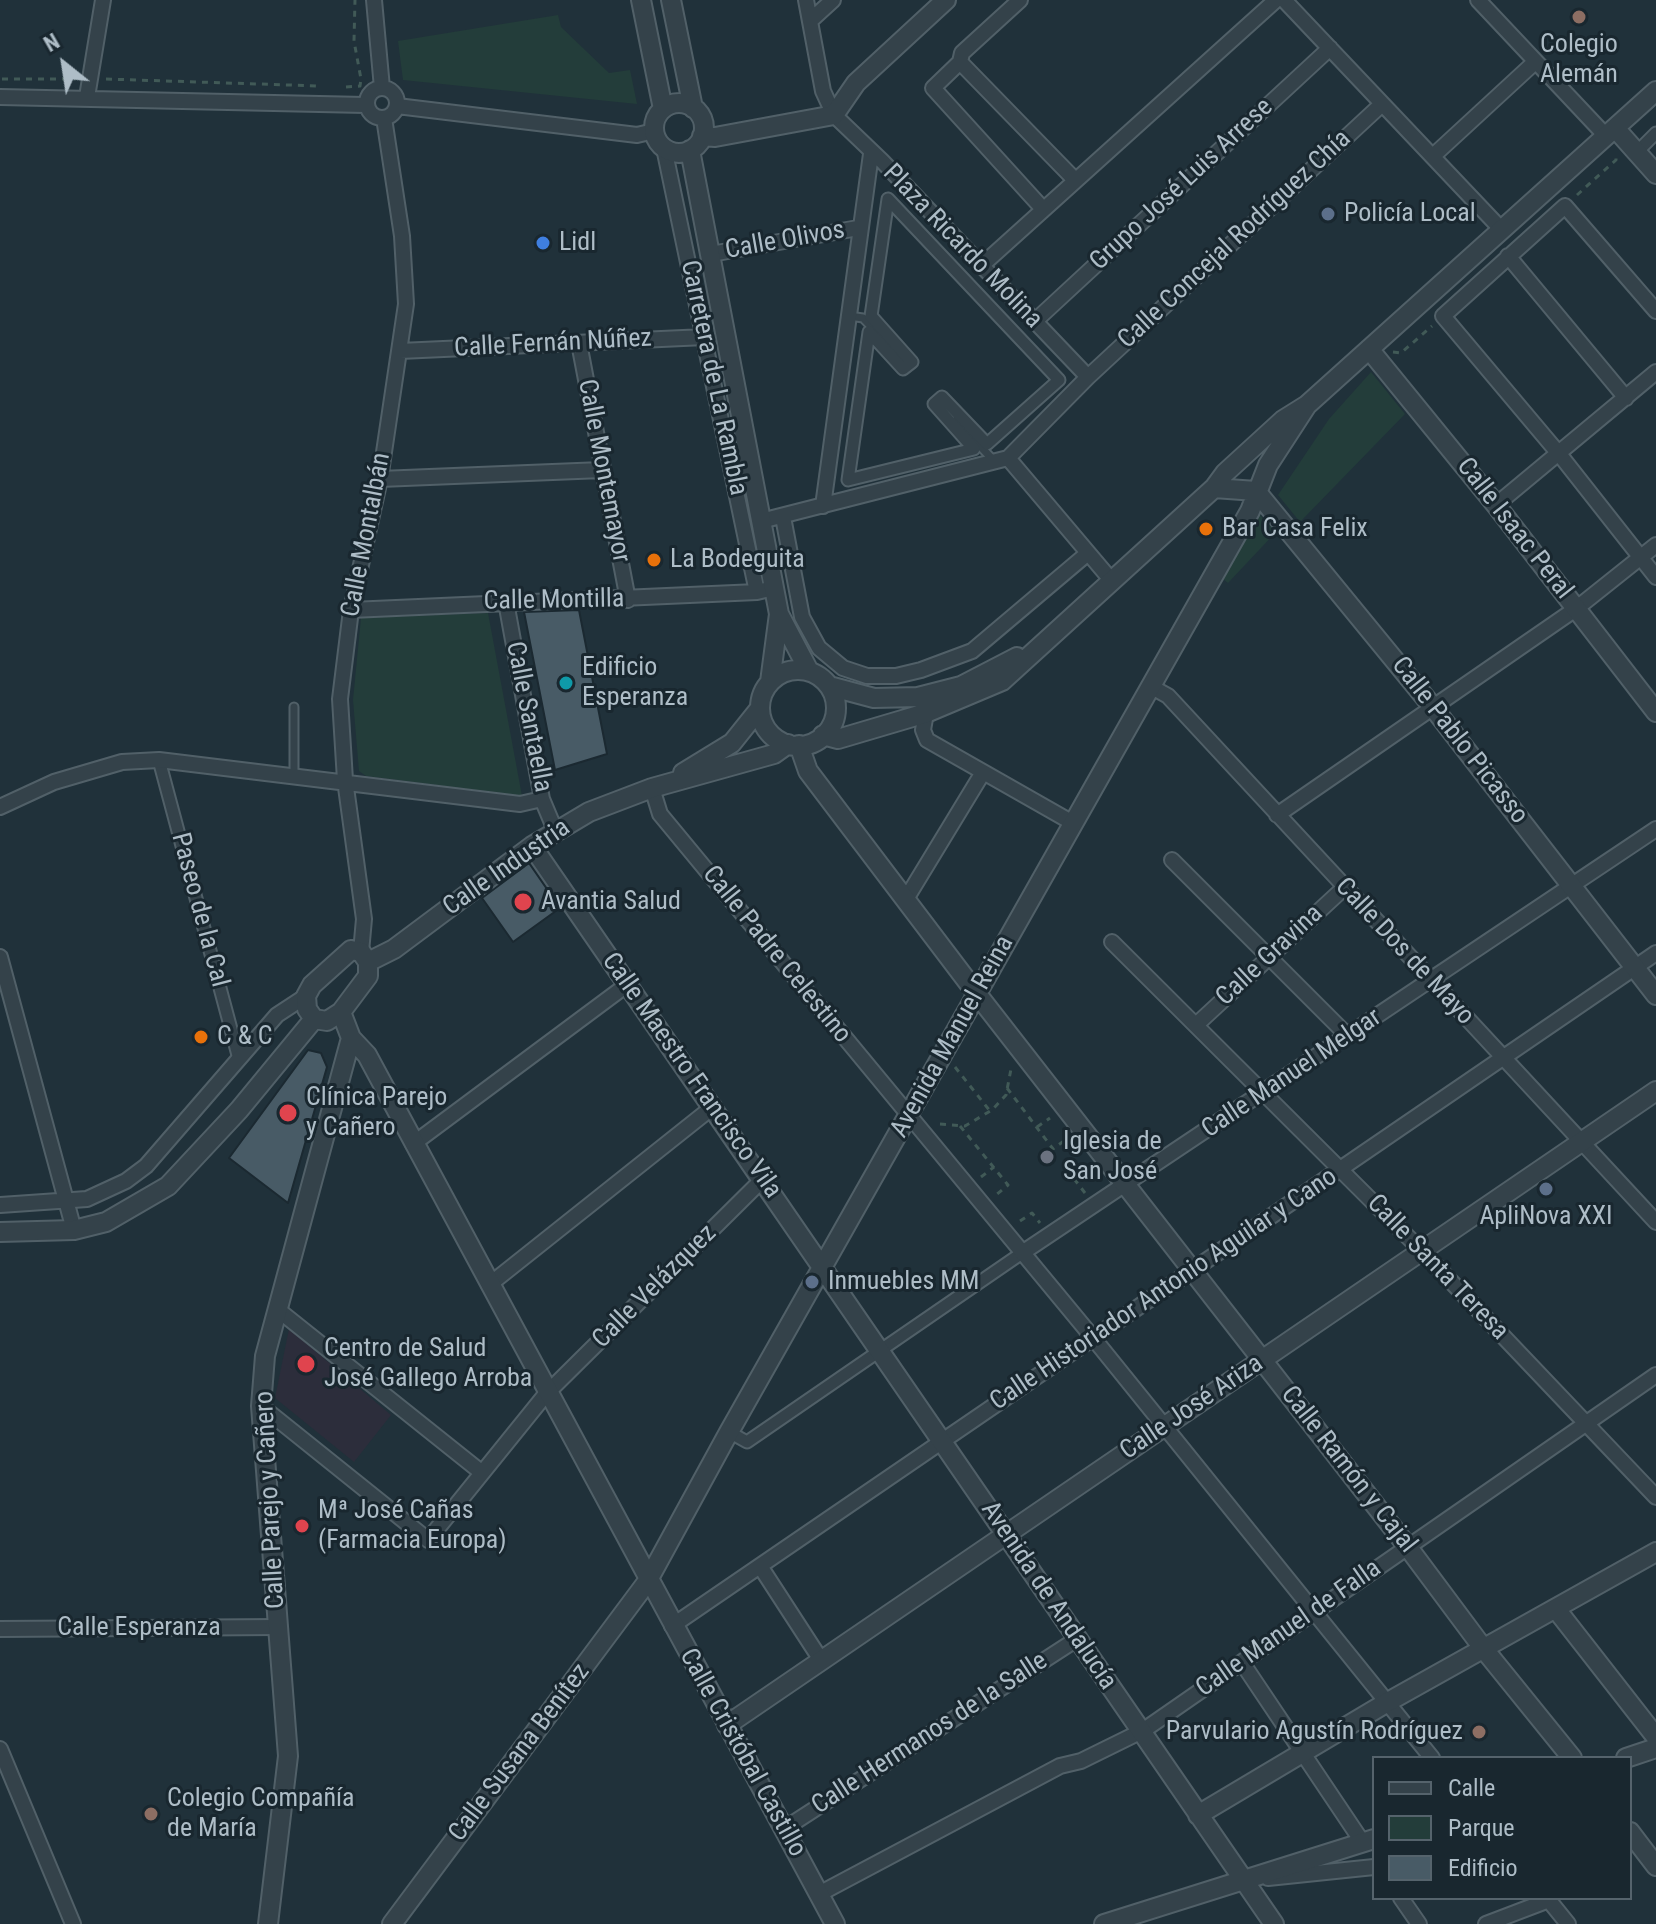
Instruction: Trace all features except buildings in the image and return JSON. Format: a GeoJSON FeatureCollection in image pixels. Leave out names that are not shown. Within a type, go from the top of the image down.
{"type":"FeatureCollection","features":[{"type":"Feature","properties":{"kind":"street"},"geometry":{"type":"LineString","coordinates":[[87,97],[103,0]]}},
{"type":"Feature","properties":{"kind":"street"},"geometry":{"type":"LineString","coordinates":[[374,0],[382,88]]}},
{"type":"Feature","properties":{"kind":"street"},"geometry":{"type":"LineString","coordinates":[[641,0],[663,109],[654,131]]}},
{"type":"Feature","properties":{"kind":"street"},"geometry":{"type":"LineString","coordinates":[[671,0],[693,108],[703,120],[696,143]]}},
{"type":"Feature","properties":{"kind":"street"},"geometry":{"type":"LineString","coordinates":[[806,0],[823,91],[834,115],[871,154]]}},
{"type":"Feature","properties":{"kind":"street"},"geometry":{"type":"LineString","coordinates":[[810,21],[833,0]]}},
{"type":"Feature","properties":{"kind":"street"},"geometry":{"type":"LineString","coordinates":[[654,131],[664,148],[678,153],[715,137],[834,115],[856,83],[946,0]]}},
{"type":"Feature","properties":{"kind":"street"},"geometry":{"type":"LineString","coordinates":[[1020,0],[962,53],[960,62],[933,88],[1043,209]]}},
{"type":"Feature","properties":{"kind":"street"},"geometry":{"type":"LineString","coordinates":[[981,266],[1276,0]]}},
{"type":"Feature","properties":{"kind":"street"},"geometry":{"type":"LineString","coordinates":[[1284,0],[1502,230]]}},
{"type":"Feature","properties":{"kind":"street"},"geometry":{"type":"LineString","coordinates":[[1478,0],[1535,62],[1637,152],[1656,174]]}},
{"type":"Feature","properties":{"kind":"street","name":"Grupo José Luis Arrese"},"geometry":{"type":"LineString","coordinates":[[1034,322],[1330,48]]}},
{"type":"Feature","properties":{"kind":"street"},"geometry":{"type":"LineString","coordinates":[[960,62],[1075,180]]}},
{"type":"Feature","properties":{"kind":"street"},"geometry":{"type":"LineString","coordinates":[[1433,156],[1535,62]]}},
{"type":"Feature","properties":{"kind":"street"},"geometry":{"type":"LineString","coordinates":[[365,105],[372,91],[382,88],[394,94],[397,106]]}},
{"type":"Feature","properties":{"kind":"street"},"geometry":{"type":"LineString","coordinates":[[823,735],[838,739],[926,713],[1002,681],[1214,488],[1225,473],[1283,420],[1307,405],[1656,91]]}},
{"type":"Feature","properties":{"kind":"street"},"geometry":{"type":"LineString","coordinates":[[0,97],[365,105],[377,118],[384,118],[397,106],[637,135],[654,131]]}},
{"type":"Feature","properties":{"kind":"street"},"geometry":{"type":"LineString","coordinates":[[663,109],[678,103],[693,108]]}},
{"type":"Feature","properties":{"kind":"street","name":"Calle Concejal Rodríguez Chía"},"geometry":{"type":"LineString","coordinates":[[1088,377],[1382,104]]}},
{"type":"Feature","properties":{"kind":"street","name":"Calle Montalbán"},"geometry":{"type":"LineString","coordinates":[[364,957],[364,919],[345,780],[340,699],[351,610],[380,479],[400,351],[406,285],[384,118]]}},
{"type":"Feature","properties":{"kind":"street"},"geometry":{"type":"LineString","coordinates":[[1637,152],[1656,133]]}},
{"type":"Feature","properties":{"kind":"street","name":"Carretera de La Rambla"},"geometry":{"type":"LineString","coordinates":[[696,143],[711,254],[761,521],[765,590]]}},
{"type":"Feature","properties":{"kind":"street","name":"Carretera de La Rambla"},"geometry":{"type":"LineString","coordinates":[[664,148],[765,590],[809,671]]}},
{"type":"Feature","properties":{"kind":"street","name":"Plaza Ricardo Molina"},"geometry":{"type":"LineString","coordinates":[[823,506],[858,228],[871,154],[882,161],[1088,377]]}},
{"type":"Feature","properties":{"kind":"street","name":"Plaza Ricardo Molina"},"geometry":{"type":"LineString","coordinates":[[888,199],[1059,380],[987,444],[942,397],[934,404],[974,449],[848,480],[869,332],[903,369],[912,362],[871,316],[888,199]]}},
{"type":"Feature","properties":{"kind":"street"},"geometry":{"type":"LineString","coordinates":[[1656,311],[1565,206],[1443,316],[1560,455],[1656,577]]}},
{"type":"Feature","properties":{"kind":"street","name":"Calle Olivos"},"geometry":{"type":"LineString","coordinates":[[711,254],[858,228]]}},
{"type":"Feature","properties":{"kind":"street"},"geometry":{"type":"LineString","coordinates":[[1508,256],[1626,398]]}},
{"type":"Feature","properties":{"kind":"street","name":"Calle Fernán Núñez"},"geometry":{"type":"LineString","coordinates":[[400,351],[705,337]]}},
{"type":"Feature","properties":{"kind":"street","name":"Calle Montemayor"},"geometry":{"type":"LineString","coordinates":[[579,343],[628,600]]}},
{"type":"Feature","properties":{"kind":"street","name":"Calle Isaac Peral"},"geometry":{"type":"LineString","coordinates":[[1369,349],[1496,505],[1656,712]]}},
{"type":"Feature","properties":{"kind":"street"},"geometry":{"type":"LineString","coordinates":[[1496,505],[1560,455],[1656,372]]}},
{"type":"Feature","properties":{"kind":"street"},"geometry":{"type":"LineString","coordinates":[[761,521],[1001,460],[1088,377]]}},
{"type":"Feature","properties":{"kind":"street","name":"Avenida Manuel Reina"},"geometry":{"type":"LineString","coordinates":[[647,1582],[1250,511],[1268,465],[1307,405]]}},
{"type":"Feature","properties":{"kind":"street"},"geometry":{"type":"LineString","coordinates":[[1001,460],[1112,581]]}},
{"type":"Feature","properties":{"kind":"street"},"geometry":{"type":"LineString","coordinates":[[380,479],[602,470]]}},
{"type":"Feature","properties":{"kind":"street"},"geometry":{"type":"LineString","coordinates":[[1214,488],[1256,491]]}},
{"type":"Feature","properties":{"kind":"street","name":"Calle Pablo Picasso"},"geometry":{"type":"LineString","coordinates":[[1256,491],[1432,706],[1656,995]]}},
{"type":"Feature","properties":{"kind":"street"},"geometry":{"type":"LineString","coordinates":[[783,517],[802,617],[819,648],[843,668],[867,676],[896,676],[972,651],[1088,553]]}},
{"type":"Feature","properties":{"kind":"street"},"geometry":{"type":"LineString","coordinates":[[1277,815],[1577,608],[1656,545]]}},
{"type":"Feature","properties":{"kind":"street","name":"Calle Montilla"},"geometry":{"type":"LineString","coordinates":[[351,610],[506,602],[628,600],[765,590]]}},
{"type":"Feature","properties":{"kind":"street","name":"Calle Santaella"},"geometry":{"type":"LineString","coordinates":[[506,602],[542,799],[555,830]]}},
{"type":"Feature","properties":{"kind":"street","name":"Carretera de La Rambla"},"geometry":{"type":"LineString","coordinates":[[770,682],[779,614]]}},
{"type":"Feature","properties":{"kind":"street"},"geometry":{"type":"LineString","coordinates":[[829,686],[835,706],[830,727],[823,735],[794,745],[765,727],[760,708],[770,682],[788,671],[809,671],[829,686],[874,698],[918,697],[961,686],[1038,647]]}},
{"type":"Feature","properties":{"kind":"street","name":"Calle Dos de Mayo"},"geometry":{"type":"LineString","coordinates":[[1150,686],[1168,696],[1656,1222]]}},
{"type":"Feature","properties":{"kind":"street","name":"Calle Industria"},"geometry":{"type":"LineString","coordinates":[[652,788],[707,761],[732,743],[760,708]]}},
{"type":"Feature","properties":{"kind":"street"},"geometry":{"type":"LineString","coordinates":[[926,713],[923,730],[927,740],[1073,823]]}},
{"type":"Feature","properties":{"kind":"street","name":"Calle Industria"},"geometry":{"type":"LineString","coordinates":[[306,996],[312,985],[340,957],[351,950],[364,957],[394,949],[532,846],[589,812],[652,788],[774,754],[794,745]]}},
{"type":"Feature","properties":{"kind":"street","name":"Calle Ramón y Cajal"},"geometry":{"type":"LineString","coordinates":[[794,745],[808,771],[977,994],[1483,1648],[1570,1756]]}},
{"type":"Feature","properties":{"kind":"street"},"geometry":{"type":"LineString","coordinates":[[0,807],[54,782],[81,774],[122,762],[159,760],[345,780],[520,804],[542,799]]}},
{"type":"Feature","properties":{"kind":"street","name":"Paseo de la Cal"},"geometry":{"type":"LineString","coordinates":[[159,760],[239,1059]]}},
{"type":"Feature","properties":{"kind":"street"},"geometry":{"type":"LineString","coordinates":[[906,899],[982,774]]}},
{"type":"Feature","properties":{"kind":"street","name":"Calle Padre Celestino"},"geometry":{"type":"LineString","coordinates":[[652,788],[660,814],[1094,1339],[1162,1428],[1430,1756]]}},
{"type":"Feature","properties":{"kind":"street","name":"Calle Manuel Melgar"},"geometry":{"type":"LineString","coordinates":[[729,1432],[747,1442],[1022,1253],[1656,829]]}},
{"type":"Feature","properties":{"kind":"street","name":"Calle Maestro Francisco Vila"},"geometry":{"type":"LineString","coordinates":[[532,846],[714,1106],[822,1268]]}},
{"type":"Feature","properties":{"kind":"street"},"geometry":{"type":"LineString","coordinates":[[1172,860],[1348,1036]]}},
{"type":"Feature","properties":{"kind":"street","name":"Calle Gravina"},"geometry":{"type":"LineString","coordinates":[[1196,1025],[1266,956],[1345,887]]}},
{"type":"Feature","properties":{"kind":"street","name":"Calle Santa Teresa"},"geometry":{"type":"LineString","coordinates":[[1112,942],[1423,1252],[1656,1497]]}},
{"type":"Feature","properties":{"kind":"street","name":"Calle Historiador Antonio Aguilar y Cano"},"geometry":{"type":"LineString","coordinates":[[672,1626],[1656,953]]}},
{"type":"Feature","properties":{"kind":"street"},"geometry":{"type":"LineString","coordinates":[[0,957],[74,1230]]}},
{"type":"Feature","properties":{"kind":"street"},"geometry":{"type":"LineString","coordinates":[[0,1205],[68,1203],[109,1190],[146,1166],[277,1015],[306,996],[307,1009],[314,1019],[327,1021],[341,1012],[368,976],[364,957]]}},
{"type":"Feature","properties":{"kind":"street"},"geometry":{"type":"LineString","coordinates":[[413,1144],[628,984]]}},
{"type":"Feature","properties":{"kind":"street","name":"Calle Cristóbal Castillo"},"geometry":{"type":"LineString","coordinates":[[341,1012],[351,1038],[367,1055],[647,1582],[835,1924]]}},
{"type":"Feature","properties":{"kind":"street"},"geometry":{"type":"LineString","coordinates":[[0,1232],[74,1230],[106,1222],[168,1186],[249,1099],[314,1019]]}},
{"type":"Feature","properties":{"kind":"street","name":"Calle Parejo y Cañero"},"geometry":{"type":"LineString","coordinates":[[268,1924],[288,1756],[261,1406],[265,1356],[351,1038]]}},
{"type":"Feature","properties":{"kind":"street","name":"Calle José Ariza"},"geometry":{"type":"LineString","coordinates":[[727,1725],[1656,1091]]}},
{"type":"Feature","properties":{"kind":"street"},"geometry":{"type":"LineString","coordinates":[[489,1285],[714,1106]]}},
{"type":"Feature","properties":{"kind":"street","name":"Calle Velázquez"},"geometry":{"type":"LineString","coordinates":[[261,1406],[428,1540],[546,1394],[763,1179]]}},
{"type":"Feature","properties":{"kind":"street","name":"Avenida de Andalucía"},"geometry":{"type":"LineString","coordinates":[[822,1268],[1274,1924]]}},
{"type":"Feature","properties":{"kind":"street"},"geometry":{"type":"LineString","coordinates":[[277,1309],[481,1472]]}},
{"type":"Feature","properties":{"kind":"street","name":"Calle Manuel de Falla"},"geometry":{"type":"LineString","coordinates":[[819,1894],[1060,1766],[1081,1761],[1139,1731],[1243,1664],[1313,1610],[1656,1375]]}},
{"type":"Feature","properties":{"kind":"street"},"geometry":{"type":"LineString","coordinates":[[1198,1815],[1303,1750],[1656,1552]]}},
{"type":"Feature","properties":{"kind":"street"},"geometry":{"type":"LineString","coordinates":[[760,1566],[821,1660]]}},
{"type":"Feature","properties":{"kind":"street","name":"Calle Susana Benítez"},"geometry":{"type":"LineString","coordinates":[[392,1924],[647,1582]]}},
{"type":"Feature","properties":{"kind":"street"},"geometry":{"type":"LineString","coordinates":[[1556,1609],[1656,1737]]}},
{"type":"Feature","properties":{"kind":"street","name":"Calle Esperanza"},"geometry":{"type":"LineString","coordinates":[[0,1629],[278,1627]]}},
{"type":"Feature","properties":{"kind":"street","name":"Calle Hermanos de la Salle"},"geometry":{"type":"LineString","coordinates":[[784,1829],[1077,1639]]}},
{"type":"Feature","properties":{"kind":"street"},"geometry":{"type":"LineString","coordinates":[[1104,1924],[1368,1841],[1243,1664]]}},
{"type":"Feature","properties":{"kind":"street"},"geometry":{"type":"LineString","coordinates":[[1632,1756],[1656,1748]]}},
{"type":"Feature","properties":{"kind":"street"},"geometry":{"type":"LineString","coordinates":[[0,1749],[73,1924]]}},
{"type":"Feature","properties":{"kind":"street"},"geometry":{"type":"LineString","coordinates":[[1639,1840],[1656,1866]]}},
{"type":"Feature","properties":{"kind":"street"},"geometry":{"type":"LineString","coordinates":[[1244,1880],[1372,1867]]}},
{"type":"Feature","properties":{"kind":"street"},"geometry":{"type":"LineString","coordinates":[[1402,1900],[1419,1924]]}},
{"type":"Feature","properties":{"kind":"street"},"geometry":{"type":"LineString","coordinates":[[1486,1924],[1546,1900]]}},
{"type":"Feature","properties":{"kind":"street"},"geometry":{"type":"LineString","coordinates":[[1549,1900],[1568,1924]]}},
{"type":"Feature","properties":{"kind":"lane"},"geometry":{"type":"LineString","coordinates":[[847,316],[863,318],[906,363]]}},
{"type":"Feature","properties":{"kind":"lane"},"geometry":{"type":"LineString","coordinates":[[942,403],[1001,460]]}},
{"type":"Feature","properties":{"kind":"lane"},"geometry":{"type":"LineString","coordinates":[[294,707],[294,775]]}},
{"type":"Feature","properties":{"kind":"path"},"geometry":{"type":"LineString","coordinates":[[344,87],[360,86],[361,79],[354,41],[355,0]]}},
{"type":"Feature","properties":{"kind":"path"},"geometry":{"type":"LineString","coordinates":[[0,79],[328,86]]}},
{"type":"Feature","properties":{"kind":"path"},"geometry":{"type":"LineString","coordinates":[[1565,206],[1616,160],[1611,132]]}},
{"type":"Feature","properties":{"kind":"path"},"geometry":{"type":"LineString","coordinates":[[1369,349],[1401,353],[1443,316]]}},
{"type":"Feature","properties":{"kind":"path"},"geometry":{"type":"LineString","coordinates":[[909,1116],[960,1126],[990,1111],[1006,1095],[1015,1042]]}},
{"type":"Feature","properties":{"kind":"path"},"geometry":{"type":"LineString","coordinates":[[944,1053],[990,1111]]}},
{"type":"Feature","properties":{"kind":"path"},"geometry":{"type":"LineString","coordinates":[[1007,1088],[1053,1149],[1065,1140],[1087,1166],[1075,1180],[1095,1205]]}},
{"type":"Feature","properties":{"kind":"path"},"geometry":{"type":"LineString","coordinates":[[960,1126],[1008,1185],[996,1194],[1004,1204]]}},
{"type":"Feature","properties":{"kind":"path"},"geometry":{"type":"LineString","coordinates":[[1012,1213],[1020,1222],[1032,1213],[1049,1235]]}},
{"type":"Feature","properties":{"kind":"shaded area","name":"Centro de Salud José Gallego Arroba"},"geometry":{"type":"Polygon","coordinates":[[[289,1329],[391,1415],[354,1462],[275,1398],[289,1329]]]}},
{"type":"Feature","properties":{"kind":"green space"},"geometry":{"type":"Polygon","coordinates":[[[558,15],[561,27],[609,73],[630,70],[637,104],[403,80],[398,41],[558,15]]]}},
{"type":"Feature","properties":{"kind":"green space"},"geometry":{"type":"Polygon","coordinates":[[[1371,372],[1405,414],[1300,522],[1278,495],[1329,419],[1371,372]]]}},
{"type":"Feature","properties":{"kind":"green space"},"geometry":{"type":"Polygon","coordinates":[[[1254,509],[1276,532],[1228,583],[1217,574],[1254,509]]]}},
{"type":"Feature","properties":{"kind":"green space"},"geometry":{"type":"Polygon","coordinates":[[[488,613],[522,796],[366,776],[359,771],[353,700],[361,618],[488,613]]]}},
{"type":"Feature","properties":{"kind":"place","name":"Colegio Alemán"},"geometry":{"type":"Point","coordinates":[1579,17]}},
{"type":"Feature","properties":{"kind":"place","name":"Policía Local"},"geometry":{"type":"Point","coordinates":[1328,214]}},
{"type":"Feature","properties":{"kind":"place","name":"Lidl"},"geometry":{"type":"Point","coordinates":[543,243]}},
{"type":"Feature","properties":{"kind":"place","name":"Bar Casa Felix"},"geometry":{"type":"Point","coordinates":[1206,529]}},
{"type":"Feature","properties":{"kind":"place","name":"La Bodeguita"},"geometry":{"type":"Point","coordinates":[654,560]}},
{"type":"Feature","properties":{"kind":"place","name":"Edificio Esperanza"},"geometry":{"type":"Point","coordinates":[566,683]}},
{"type":"Feature","properties":{"kind":"place","name":"Avantia Salud"},"geometry":{"type":"Point","coordinates":[523,902]}},
{"type":"Feature","properties":{"kind":"place","name":"C & C"},"geometry":{"type":"Point","coordinates":[201,1037]}},
{"type":"Feature","properties":{"kind":"place","name":"Clínica Parejo y Cañero"},"geometry":{"type":"Point","coordinates":[288,1113]}},
{"type":"Feature","properties":{"kind":"place","name":"Iglesia de San José"},"geometry":{"type":"Point","coordinates":[1047,1157]}},
{"type":"Feature","properties":{"kind":"place","name":"ApliNova XXI"},"geometry":{"type":"Point","coordinates":[1546,1189]}},
{"type":"Feature","properties":{"kind":"place","name":"Inmuebles MM"},"geometry":{"type":"Point","coordinates":[812,1282]}},
{"type":"Feature","properties":{"kind":"place","name":"Centro de Salud José Gallego Arroba"},"geometry":{"type":"Point","coordinates":[306,1364]}},
{"type":"Feature","properties":{"kind":"place","name":"Mª José Cañas (Farmacia Europa)"},"geometry":{"type":"Point","coordinates":[302,1526]}},
{"type":"Feature","properties":{"kind":"place","name":"Parvulario Agustín Rodríguez"},"geometry":{"type":"Point","coordinates":[1479,1732]}},
{"type":"Feature","properties":{"kind":"place","name":"Colegio Compañía de María"},"geometry":{"type":"Point","coordinates":[151,1814]}}]}
